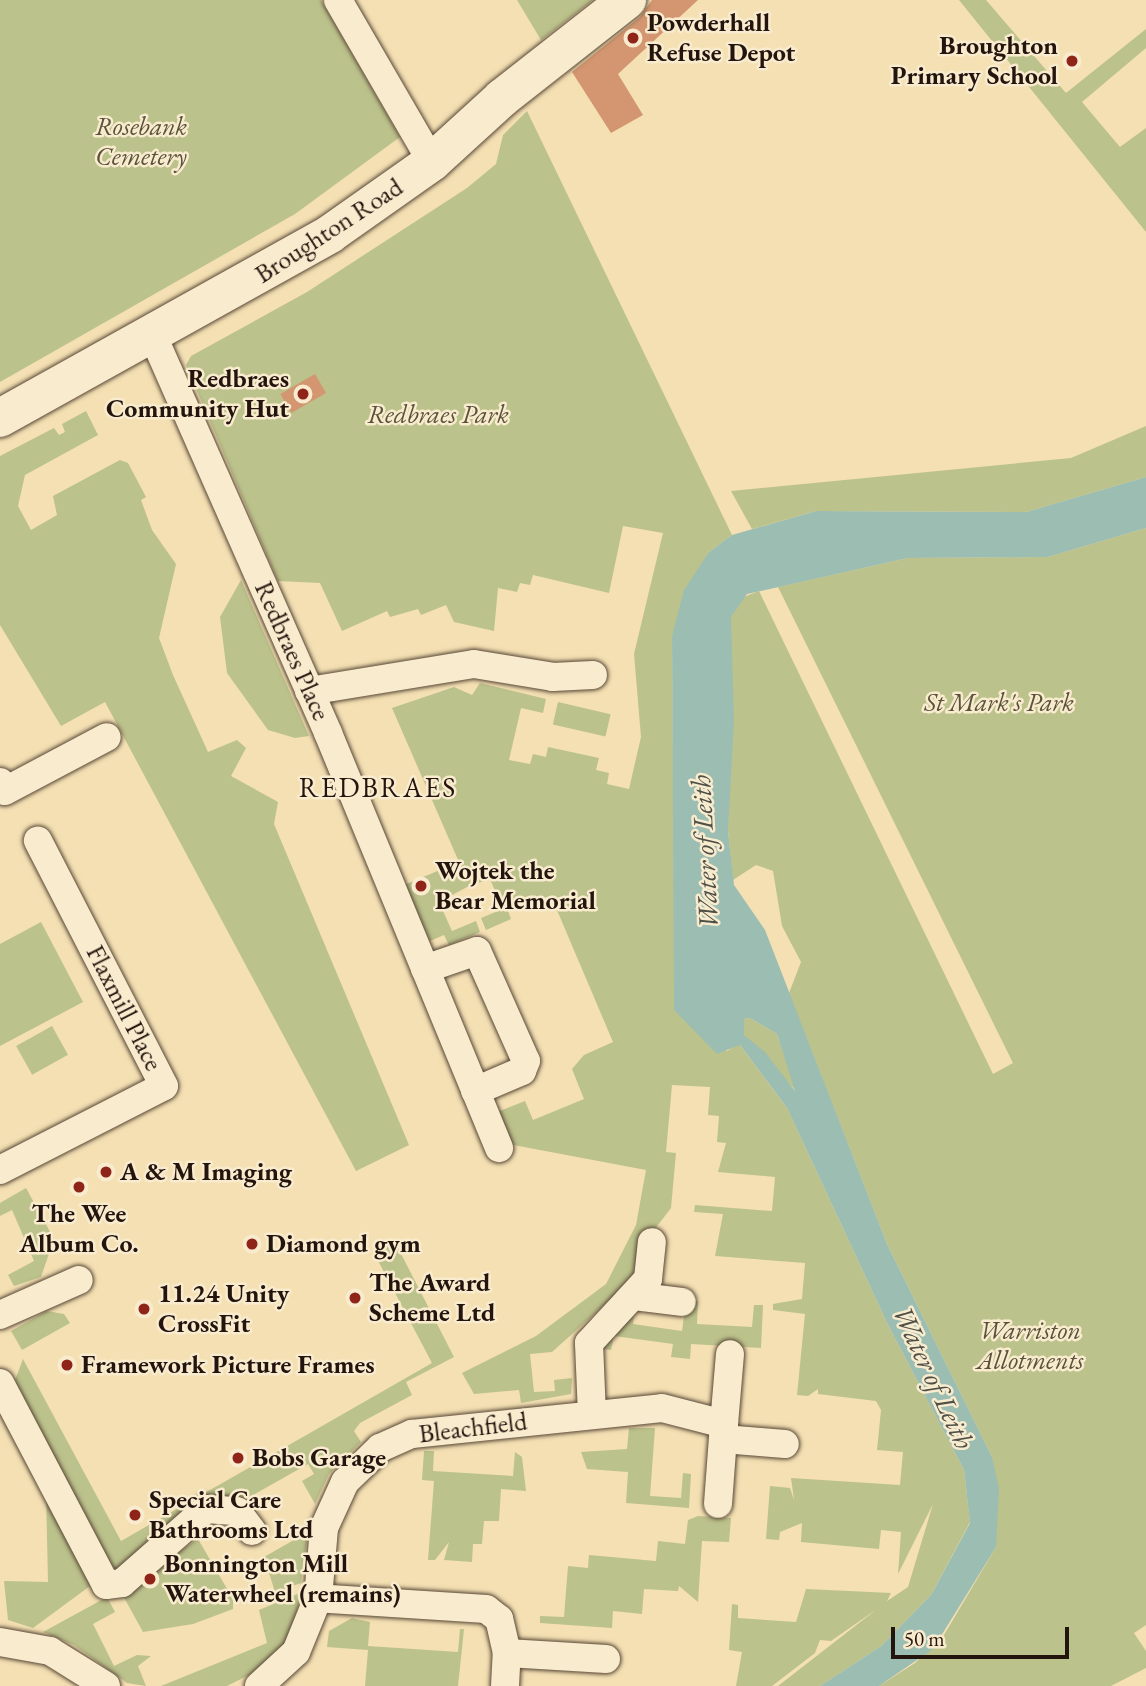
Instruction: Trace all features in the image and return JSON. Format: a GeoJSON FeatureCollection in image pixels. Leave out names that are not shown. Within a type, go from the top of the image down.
{"type":"FeatureCollection","features":[{"type":"Feature","properties":{"kind":"main road","name":"Broughton Road"},"geometry":{"type":"LineString","coordinates":[[0,418],[277,267],[432,162],[510,92],[627,0]]}},
{"type":"Feature","properties":{"kind":"street"},"geometry":{"type":"LineString","coordinates":[[338,0],[432,162]]}},
{"type":"Feature","properties":{"kind":"street","name":"Redbraes Place"},"geometry":{"type":"LineString","coordinates":[[153,336],[309,691],[499,1148]]}},
{"type":"Feature","properties":{"kind":"street"},"geometry":{"type":"LineString","coordinates":[[309,691],[474,664],[553,677],[593,675]]}},
{"type":"Feature","properties":{"kind":"street"},"geometry":{"type":"LineString","coordinates":[[0,782],[5,791],[107,737]]}},
{"type":"Feature","properties":{"kind":"street","name":"Flaxmill Place"},"geometry":{"type":"LineString","coordinates":[[0,1170],[164,1086],[38,841]]}},
{"type":"Feature","properties":{"kind":"street"},"geometry":{"type":"LineString","coordinates":[[425,969],[477,951],[526,1061],[522,1070],[475,1091]]}},
{"type":"Feature","properties":{"kind":"street"},"geometry":{"type":"LineString","coordinates":[[592,1415],[589,1343],[648,1279],[652,1242]]}},
{"type":"Feature","properties":{"kind":"street"},"geometry":{"type":"LineString","coordinates":[[0,1315],[79,1280]]}},
{"type":"Feature","properties":{"kind":"street"},"geometry":{"type":"LineString","coordinates":[[634,1296],[682,1302]]}},
{"type":"Feature","properties":{"kind":"street"},"geometry":{"type":"LineString","coordinates":[[718,1504],[730,1354]]}},
{"type":"Feature","properties":{"kind":"street"},"geometry":{"type":"LineString","coordinates":[[0,1383],[106,1586],[122,1583],[206,1509],[237,1511],[252,1531]]}},
{"type":"Feature","properties":{"kind":"street","name":"Bleachfield"},"geometry":{"type":"LineString","coordinates":[[268,1684],[305,1639],[318,1598],[324,1528],[334,1501],[353,1471],[380,1448],[412,1434],[662,1408],[724,1432],[785,1444]]}},
{"type":"Feature","properties":{"kind":"street"},"geometry":{"type":"LineString","coordinates":[[318,1598],[486,1609],[499,1619],[507,1653],[505,1686]]}},
{"type":"Feature","properties":{"kind":"street"},"geometry":{"type":"LineString","coordinates":[[0,1642],[50,1651],[106,1686]]}},
{"type":"Feature","properties":{"kind":"street"},"geometry":{"type":"LineString","coordinates":[[507,1653],[606,1659]]}},
{"type":"Feature","properties":{"kind":"green space","name":"Rosebank Cemetery"},"geometry":{"type":"Polygon","coordinates":[[[0,0],[321,0],[400,137],[295,214],[0,382],[0,0]]]}},
{"type":"Feature","properties":{"kind":"green space"},"geometry":{"type":"Polygon","coordinates":[[[517,0],[593,0],[541,40],[517,0]]]}},
{"type":"Feature","properties":{"kind":"green space"},"geometry":{"type":"Polygon","coordinates":[[[959,0],[986,0],[1066,93],[1146,29],[1146,48],[1082,102],[1120,147],[1146,128],[1146,232],[959,0]]]}},
{"type":"Feature","properties":{"kind":"green space","name":"Redbraes Park"},"geometry":{"type":"Polygon","coordinates":[[[527,111],[732,535],[709,552],[672,636],[675,1010],[727,1051],[739,1044],[787,1108],[888,1325],[964,1470],[970,1522],[931,1595],[881,1646],[820,1686],[778,1686],[877,1609],[831,1641],[820,1640],[815,1653],[772,1686],[736,1686],[742,1652],[729,1650],[732,1604],[738,1605],[738,1618],[796,1622],[806,1589],[891,1593],[887,1601],[908,1587],[933,1504],[898,1574],[901,1532],[881,1530],[879,1549],[801,1542],[802,1523],[780,1532],[779,1540],[766,1539],[770,1486],[790,1488],[794,1500],[791,1478],[900,1485],[903,1452],[877,1450],[881,1410],[876,1401],[818,1394],[818,1389],[808,1396],[797,1395],[805,1314],[773,1310],[773,1304],[802,1299],[805,1263],[715,1256],[723,1214],[694,1212],[695,1205],[772,1211],[775,1177],[718,1172],[726,1143],[717,1142],[719,1116],[708,1115],[710,1087],[672,1085],[666,1152],[676,1153],[671,1208],[648,1238],[629,1283],[552,1352],[530,1354],[534,1392],[555,1391],[554,1380],[572,1378],[571,1394],[521,1403],[519,1390],[474,1394],[462,1373],[536,1336],[606,1284],[636,1225],[646,1170],[508,1144],[497,1112],[525,1101],[533,1120],[584,1099],[572,1069],[584,1055],[613,1042],[551,896],[507,908],[511,919],[486,930],[481,918],[503,909],[490,879],[469,886],[439,902],[452,931],[476,921],[480,932],[449,945],[444,935],[430,941],[404,885],[459,862],[392,708],[454,687],[472,695],[480,683],[546,699],[543,713],[521,708],[509,760],[530,764],[533,754],[546,757],[548,747],[599,758],[596,770],[609,773],[607,784],[629,789],[641,737],[634,654],[663,533],[623,526],[609,593],[533,575],[530,585],[520,583],[517,592],[498,588],[494,631],[454,622],[446,605],[421,615],[418,609],[390,617],[387,611],[342,631],[320,583],[278,581],[186,365],[191,356],[307,292],[467,188],[496,164],[503,135],[527,111]]]}},
{"type":"Feature","properties":{"kind":"green space"},"geometry":{"type":"Polygon","coordinates":[[[86,411],[98,435],[25,475],[18,506],[31,530],[57,515],[53,496],[120,460],[128,463],[146,497],[141,500],[152,530],[176,564],[159,638],[173,675],[208,752],[237,740],[246,748],[231,776],[278,802],[274,824],[409,1145],[356,1171],[105,702],[61,726],[0,625],[0,456],[54,428],[59,435],[65,432],[62,424],[86,411]]]}},
{"type":"Feature","properties":{"kind":"green space"},"geometry":{"type":"Polygon","coordinates":[[[1146,426],[1146,477],[1026,512],[816,511],[752,529],[731,491],[1071,458],[1146,426]]]}},
{"type":"Feature","properties":{"kind":"green space"},"geometry":{"type":"Polygon","coordinates":[[[1146,528],[1146,1625],[1134,1633],[1146,1651],[1146,1668],[1111,1686],[879,1686],[915,1663],[944,1635],[996,1547],[992,1457],[887,1244],[789,993],[801,962],[782,926],[773,871],[756,865],[733,880],[728,831],[731,617],[741,598],[759,591],[993,1074],[1013,1063],[778,587],[908,558],[1048,557],[1146,528]]]}},
{"type":"Feature","properties":{"kind":"green space"},"geometry":{"type":"Polygon","coordinates":[[[241,580],[309,736],[295,738],[268,730],[227,673],[220,617],[241,580]]]}},
{"type":"Feature","properties":{"kind":"green space"},"geometry":{"type":"Polygon","coordinates":[[[558,702],[611,714],[605,737],[553,724],[558,702]]]}},
{"type":"Feature","properties":{"kind":"green space"},"geometry":{"type":"Polygon","coordinates":[[[41,922],[83,1002],[0,1046],[0,944],[41,922]]]}},
{"type":"Feature","properties":{"kind":"green space"},"geometry":{"type":"Polygon","coordinates":[[[750,1018],[777,1034],[796,1091],[744,1035],[744,1019],[750,1018]]]}},
{"type":"Feature","properties":{"kind":"green space"},"geometry":{"type":"Polygon","coordinates":[[[52,1026],[68,1055],[32,1075],[16,1046],[52,1026]]]}},
{"type":"Feature","properties":{"kind":"green space"},"geometry":{"type":"Polygon","coordinates":[[[26,1188],[54,1239],[41,1277],[14,1286],[8,1275],[34,1261],[12,1210],[0,1216],[0,1203],[26,1188]]]}},
{"type":"Feature","properties":{"kind":"green space"},"geometry":{"type":"Polygon","coordinates":[[[395,1242],[454,1357],[406,1382],[412,1395],[360,1423],[354,1431],[361,1442],[329,1474],[315,1504],[302,1481],[314,1474],[308,1464],[248,1498],[256,1512],[251,1515],[242,1507],[122,1569],[107,1568],[15,1380],[23,1359],[121,1541],[432,1363],[374,1253],[395,1242]]]}},
{"type":"Feature","properties":{"kind":"green space"},"geometry":{"type":"Polygon","coordinates":[[[686,1300],[698,1301],[697,1324],[752,1327],[754,1305],[763,1305],[761,1348],[691,1344],[690,1359],[671,1357],[673,1344],[614,1336],[611,1350],[600,1348],[634,1314],[633,1324],[682,1331],[686,1300]]]}},
{"type":"Feature","properties":{"kind":"green space"},"geometry":{"type":"Polygon","coordinates":[[[47,1311],[64,1314],[70,1323],[22,1350],[11,1331],[47,1311]]]}},
{"type":"Feature","properties":{"kind":"green space"},"geometry":{"type":"Polygon","coordinates":[[[629,1428],[655,1428],[650,1496],[681,1498],[683,1473],[691,1474],[689,1508],[626,1503],[628,1472],[587,1469],[581,1452],[627,1449],[629,1428]]]}},
{"type":"Feature","properties":{"kind":"green space"},"geometry":{"type":"Polygon","coordinates":[[[424,1451],[434,1451],[433,1471],[513,1476],[515,1452],[522,1457],[526,1491],[501,1489],[499,1521],[484,1521],[482,1544],[473,1544],[472,1562],[444,1560],[449,1542],[435,1560],[428,1560],[434,1481],[422,1480],[424,1451]]]}},
{"type":"Feature","properties":{"kind":"green space"},"geometry":{"type":"Polygon","coordinates":[[[46,1492],[85,1566],[90,1586],[33,1628],[8,1620],[4,1581],[48,1582],[46,1492]]]}},
{"type":"Feature","properties":{"kind":"green space"},"geometry":{"type":"Polygon","coordinates":[[[698,1516],[731,1518],[729,1542],[702,1541],[698,1602],[679,1586],[678,1591],[644,1589],[642,1614],[613,1611],[612,1628],[540,1623],[540,1616],[564,1617],[568,1566],[588,1568],[589,1555],[656,1561],[658,1541],[685,1544],[688,1520],[698,1516]]]}},
{"type":"Feature","properties":{"kind":"green space"},"geometry":{"type":"Polygon","coordinates":[[[308,1532],[301,1583],[275,1592],[264,1557],[308,1532]]]}},
{"type":"Feature","properties":{"kind":"green space"},"geometry":{"type":"Polygon","coordinates":[[[198,1539],[233,1599],[233,1609],[193,1624],[143,1632],[121,1592],[198,1539]]]}},
{"type":"Feature","properties":{"kind":"green space"},"geometry":{"type":"Polygon","coordinates":[[[302,1592],[289,1639],[253,1673],[227,1686],[161,1686],[267,1643],[259,1610],[302,1592]]]}},
{"type":"Feature","properties":{"kind":"green space"},"geometry":{"type":"Polygon","coordinates":[[[107,1597],[115,1612],[93,1624],[114,1666],[137,1655],[151,1656],[138,1666],[146,1686],[127,1683],[74,1645],[43,1632],[107,1597]]]}},
{"type":"Feature","properties":{"kind":"green space"},"geometry":{"type":"Polygon","coordinates":[[[352,1618],[370,1622],[368,1646],[458,1652],[460,1629],[464,1629],[458,1686],[365,1686],[368,1650],[327,1647],[329,1631],[352,1618]]]}},
{"type":"Feature","properties":{"kind":"water","name":"Water of Leith"},"geometry":{"type":"Polygon","coordinates":[[[1146,477],[1146,528],[1048,557],[908,558],[747,594],[731,617],[734,721],[728,831],[734,885],[765,930],[887,1244],[992,1457],[999,1489],[996,1547],[933,1649],[879,1686],[820,1686],[881,1646],[931,1595],[970,1523],[964,1470],[888,1325],[787,1108],[740,1045],[717,1054],[674,1010],[672,636],[684,590],[709,552],[732,535],[816,511],[1026,512],[1146,477]],[[750,1018],[744,1019],[744,1035],[765,1052],[795,1091],[777,1034],[750,1018]]]}},
{"type":"Feature","properties":{"kind":"building","name":"Powderhall Refuse Depot"},"geometry":{"type":"Polygon","coordinates":[[[652,0],[698,0],[618,74],[643,115],[611,133],[572,72],[640,17],[652,0]]]}},
{"type":"Feature","properties":{"kind":"building","name":"Redbraes Community Hut"},"geometry":{"type":"Polygon","coordinates":[[[315,374],[326,393],[291,413],[280,394],[315,374]]]}},
{"type":"Feature","properties":{"kind":"place","name":"Powderhall Refuse Depot"},"geometry":{"type":"Point","coordinates":[633,38]}},
{"type":"Feature","properties":{"kind":"place","name":"Broughton Primary School"},"geometry":{"type":"Point","coordinates":[1072,61]}},
{"type":"Feature","properties":{"kind":"place","name":"Redbraes Community Hut"},"geometry":{"type":"Point","coordinates":[303,394]}},
{"type":"Feature","properties":{"kind":"place","name":"Wojtek the Bear Memorial"},"geometry":{"type":"Point","coordinates":[421,886]}},
{"type":"Feature","properties":{"kind":"place","name":"A & M Imaging"},"geometry":{"type":"Point","coordinates":[106,1172]}},
{"type":"Feature","properties":{"kind":"place","name":"The Wee Album Co."},"geometry":{"type":"Point","coordinates":[79,1187]}},
{"type":"Feature","properties":{"kind":"place","name":"Diamond gym"},"geometry":{"type":"Point","coordinates":[252,1244]}},
{"type":"Feature","properties":{"kind":"place","name":"The Award Scheme Ltd"},"geometry":{"type":"Point","coordinates":[355,1298]}},
{"type":"Feature","properties":{"kind":"place","name":"11.24 Unity CrossFit"},"geometry":{"type":"Point","coordinates":[144,1309]}},
{"type":"Feature","properties":{"kind":"place","name":"Framework Picture Frames"},"geometry":{"type":"Point","coordinates":[67,1365]}},
{"type":"Feature","properties":{"kind":"place","name":"Bobs Garage"},"geometry":{"type":"Point","coordinates":[238,1458]}},
{"type":"Feature","properties":{"kind":"place","name":"Special Care Bathrooms Ltd"},"geometry":{"type":"Point","coordinates":[135,1515]}},
{"type":"Feature","properties":{"kind":"place","name":"Bonnington Mill Waterwheel (remains)"},"geometry":{"type":"Point","coordinates":[150,1579]}},
{"type":"Feature","properties":{"kind":"district","name":"REDBRAES"},"geometry":{"type":"Point","coordinates":[378,787]}},
{"type":"Feature","properties":{"kind":"park label","name":"St Mark's Park"},"geometry":{"type":"Point","coordinates":[999,703]}},
{"type":"Feature","properties":{"kind":"park label","name":"Warriston Allotments"},"geometry":{"type":"Point","coordinates":[1030,1346]}}]}
